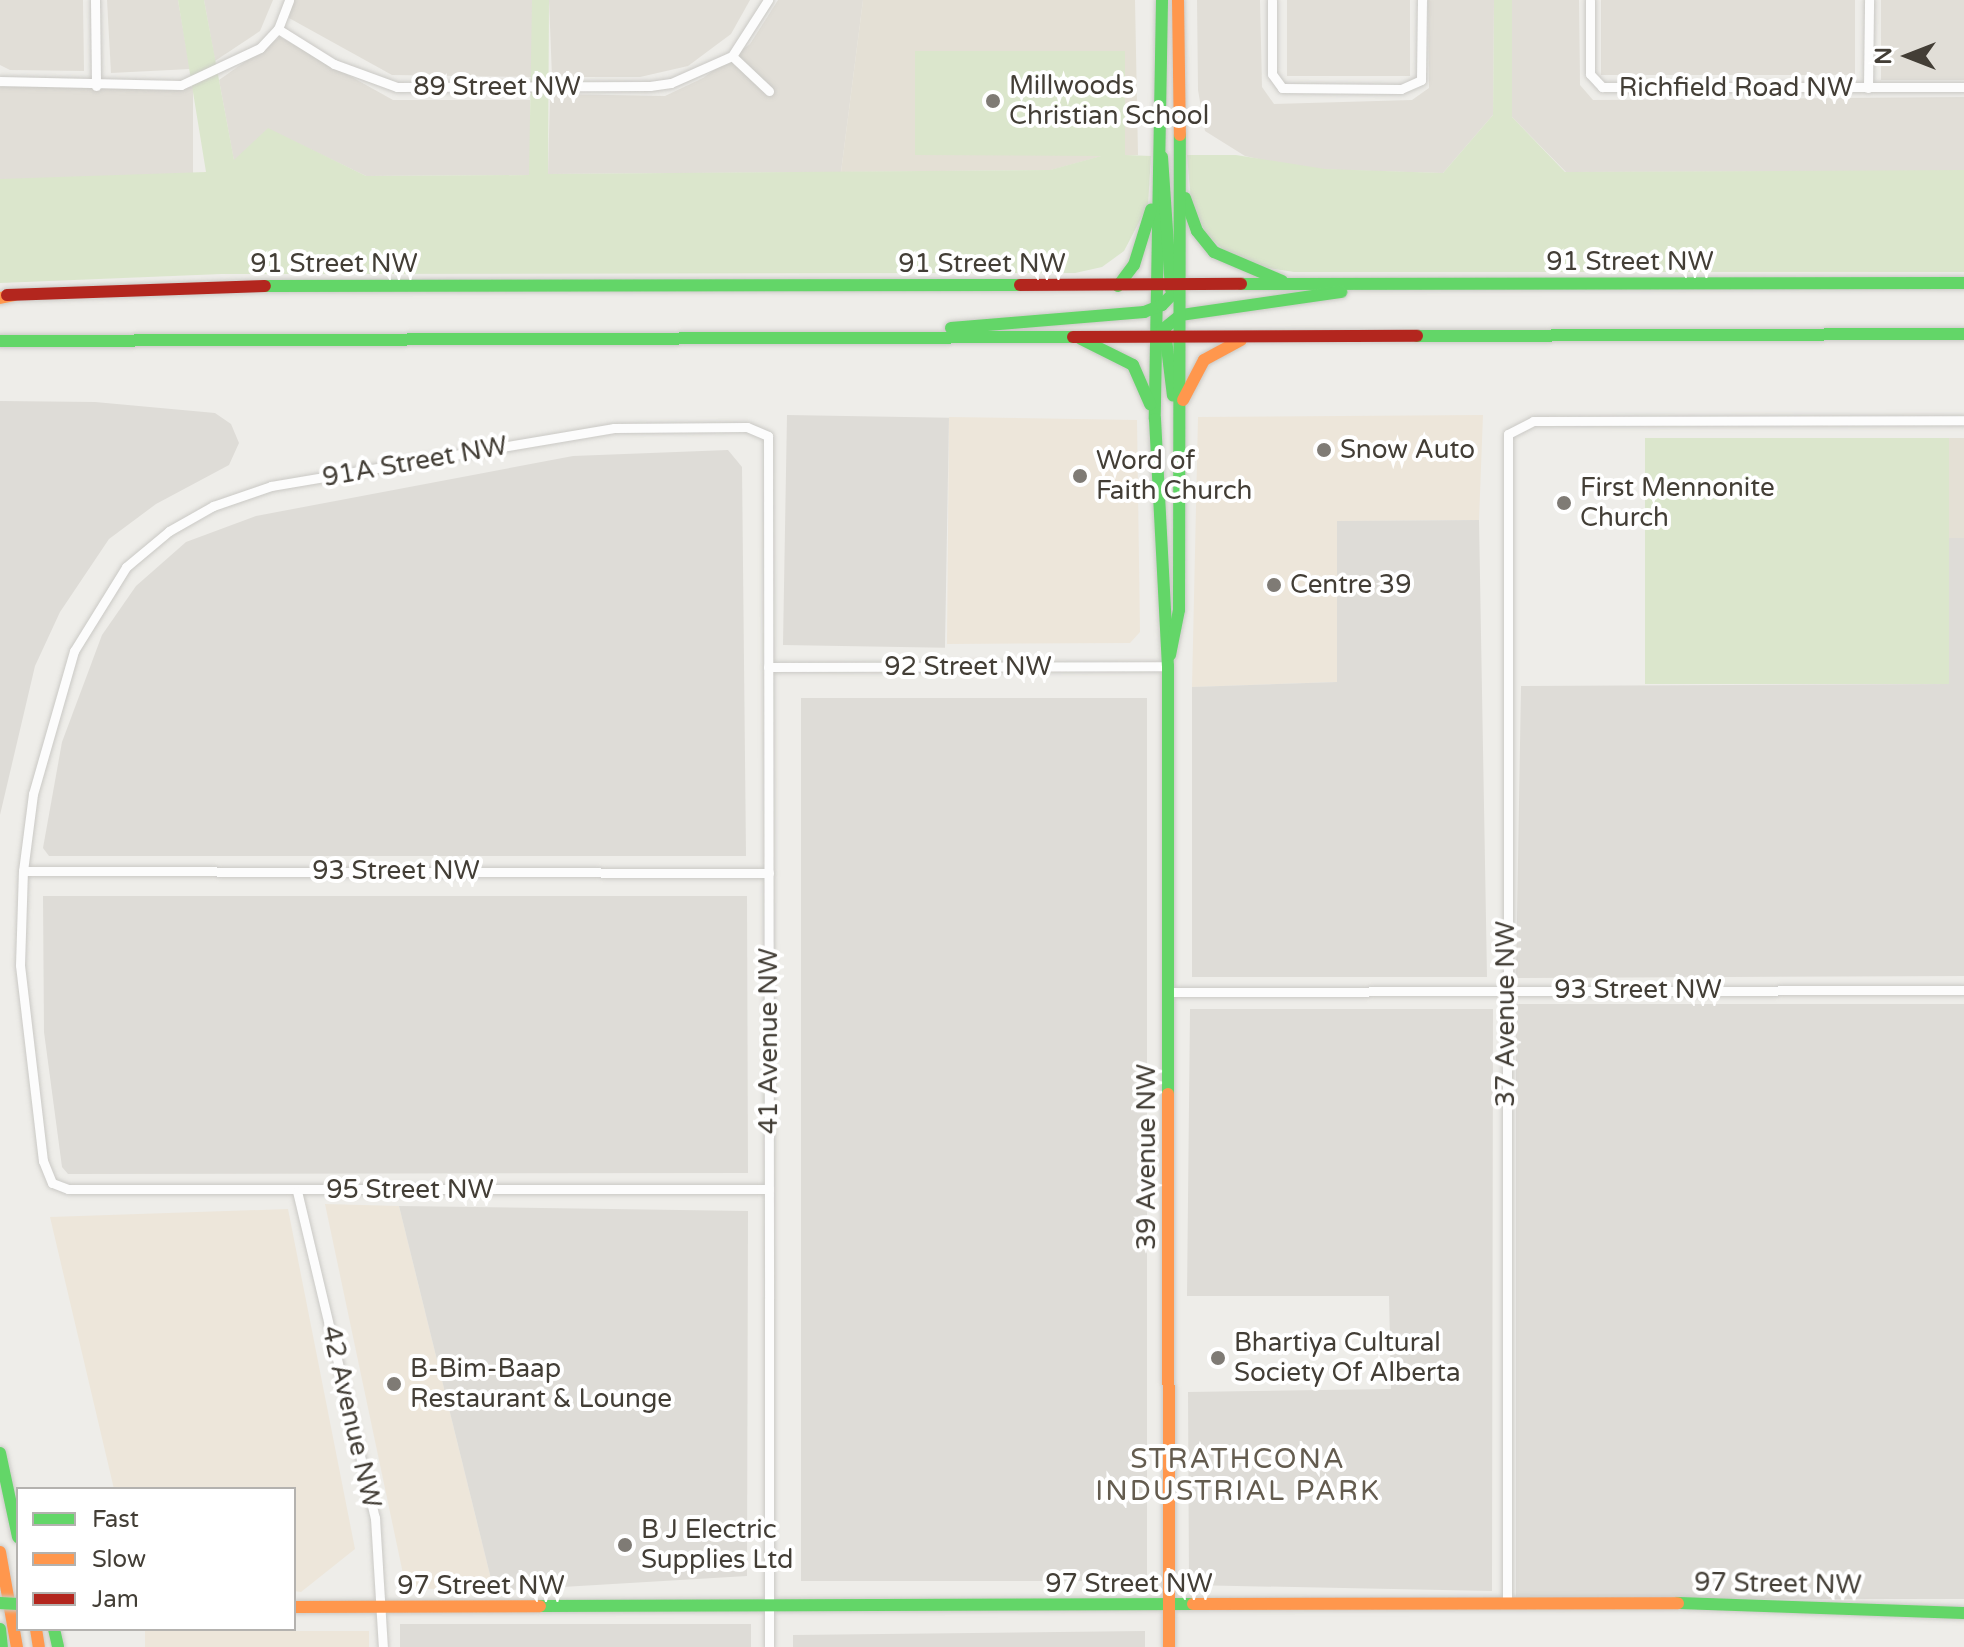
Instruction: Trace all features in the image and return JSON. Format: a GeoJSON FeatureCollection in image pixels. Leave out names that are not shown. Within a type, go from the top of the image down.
{"type":"FeatureCollection","features":[{"type":"Feature","properties":{"kind":"main road"},"geometry":{"type":"LineString","coordinates":[[1162,0],[1155,285],[1168,296]]}},
{"type":"Feature","properties":{"kind":"main road"},"geometry":{"type":"LineString","coordinates":[[1169,326],[1168,296],[1180,181],[1178,0]]}},
{"type":"Feature","properties":{"kind":"main road"},"geometry":{"type":"LineString","coordinates":[[1157,126],[1167,185],[1169,326],[1180,450]]}},
{"type":"Feature","properties":{"kind":"main road"},"geometry":{"type":"LineString","coordinates":[[1180,181],[1191,221],[1214,252],[1293,285]]}},
{"type":"Feature","properties":{"kind":"main road"},"geometry":{"type":"LineString","coordinates":[[1118,286],[1134,265],[1156,192]]}},
{"type":"Feature","properties":{"kind":"main road","name":"91 Street NW"},"geometry":{"type":"LineString","coordinates":[[0,297],[257,286],[1155,285],[1168,296],[1293,285],[1964,283]]}},
{"type":"Feature","properties":{"kind":"main road"},"geometry":{"type":"LineString","coordinates":[[0,341],[1075,336],[1169,326],[1416,284]]}},
{"type":"Feature","properties":{"kind":"main road"},"geometry":{"type":"LineString","coordinates":[[873,335],[1168,296]]}},
{"type":"Feature","properties":{"kind":"main road"},"geometry":{"type":"LineString","coordinates":[[1169,326],[1182,335],[1964,334]]}},
{"type":"Feature","properties":{"kind":"main road","name":"39 Avenue NW"},"geometry":{"type":"LineString","coordinates":[[1168,666],[1179,610],[1182,335],[1169,326],[1155,419],[1168,666],[1169,1647]]}},
{"type":"Feature","properties":{"kind":"main road"},"geometry":{"type":"LineString","coordinates":[[1179,411],[1209,354],[1262,335]]}},
{"type":"Feature","properties":{"kind":"main road"},"geometry":{"type":"LineString","coordinates":[[1075,336],[1133,365],[1155,419]]}},
{"type":"Feature","properties":{"kind":"main road"},"geometry":{"type":"LineString","coordinates":[[0,1453],[16,1527]]}},
{"type":"Feature","properties":{"kind":"main road"},"geometry":{"type":"LineString","coordinates":[[8,1487],[16,1510]]}},
{"type":"Feature","properties":{"kind":"main road"},"geometry":{"type":"LineString","coordinates":[[0,1552],[17,1647]]}},
{"type":"Feature","properties":{"kind":"main road","name":"97 Street NW"},"geometry":{"type":"LineString","coordinates":[[296,1607],[1730,1603],[1964,1613]]}},
{"type":"Feature","properties":{"kind":"main road"},"geometry":{"type":"LineString","coordinates":[[0,1629],[2,1647]]}},
{"type":"Feature","properties":{"kind":"street"},"geometry":{"type":"LineString","coordinates":[[95,0],[96,86]]}},
{"type":"Feature","properties":{"kind":"street"},"geometry":{"type":"LineString","coordinates":[[0,81],[96,86],[181,85],[260,48],[278,29],[289,0]]}},
{"type":"Feature","properties":{"kind":"street"},"geometry":{"type":"LineString","coordinates":[[768,0],[732,56],[769,91]]}},
{"type":"Feature","properties":{"kind":"street"},"geometry":{"type":"LineString","coordinates":[[1272,0],[1276,83],[1288,88],[1387,89],[1416,84],[1422,69],[1422,0]]}},
{"type":"Feature","properties":{"kind":"street","name":"Richfield Road NW"},"geometry":{"type":"LineString","coordinates":[[1590,0],[1590,74],[1602,87],[1964,87]]}},
{"type":"Feature","properties":{"kind":"street"},"geometry":{"type":"LineString","coordinates":[[1868,88],[1869,0]]}},
{"type":"Feature","properties":{"kind":"street","name":"89 Street NW"},"geometry":{"type":"LineString","coordinates":[[278,29],[334,64],[397,87],[650,86],[671,83],[732,56]]}},
{"type":"Feature","properties":{"kind":"street","name":"37 Avenue NW"},"geometry":{"type":"LineString","coordinates":[[1507,1604],[1506,443],[1513,427],[1533,421],[1964,420]]}},
{"type":"Feature","properties":{"kind":"street","name":"91A Street NW"},"geometry":{"type":"LineString","coordinates":[[52,1183],[43,1161],[20,965],[23,871],[33,794],[74,651],[99,603],[126,567],[169,531],[213,506],[271,486],[614,428],[747,427],[768,436]]}},
{"type":"Feature","properties":{"kind":"street","name":"41 Avenue NW"},"geometry":{"type":"LineString","coordinates":[[768,436],[769,1647]]}},
{"type":"Feature","properties":{"kind":"street","name":"92 Street NW"},"geometry":{"type":"LineString","coordinates":[[768,667],[1168,666]]}},
{"type":"Feature","properties":{"kind":"street","name":"93 Street NW"},"geometry":{"type":"LineString","coordinates":[[23,871],[769,873]]}},
{"type":"Feature","properties":{"kind":"street","name":"93 Street NW"},"geometry":{"type":"LineString","coordinates":[[1169,992],[1964,990]]}},
{"type":"Feature","properties":{"kind":"street","name":"95 Street NW"},"geometry":{"type":"LineString","coordinates":[[52,1183],[68,1189],[297,1191],[769,1189]]}},
{"type":"Feature","properties":{"kind":"street","name":"42 Avenue NW"},"geometry":{"type":"LineString","coordinates":[[297,1191],[375,1518],[383,1608],[383,1647]]}},
{"type":"Feature","properties":{"kind":"shaded area"},"geometry":{"type":"Polygon","coordinates":[[[0,0],[83,0],[84,71],[10,70],[0,65],[0,0]]]}},
{"type":"Feature","properties":{"kind":"shaded area"},"geometry":{"type":"Polygon","coordinates":[[[107,0],[178,0],[190,69],[111,73],[107,0]]]}},
{"type":"Feature","properties":{"kind":"shaded area"},"geometry":{"type":"Polygon","coordinates":[[[204,0],[273,0],[260,31],[215,61],[204,0]]]}},
{"type":"Feature","properties":{"kind":"shaded area"},"geometry":{"type":"Polygon","coordinates":[[[292,0],[532,0],[535,77],[392,75],[289,18],[292,0]]]}},
{"type":"Feature","properties":{"kind":"shaded area"},"geometry":{"type":"Polygon","coordinates":[[[549,0],[750,0],[731,34],[688,66],[640,77],[552,77],[549,0]]]}},
{"type":"Feature","properties":{"kind":"shaded area"},"geometry":{"type":"Polygon","coordinates":[[[778,0],[863,0],[841,172],[548,174],[550,94],[665,96],[703,78],[750,44],[778,0]]]}},
{"type":"Feature","properties":{"kind":"shaded area","name":"Millwoods Christian School"},"geometry":{"type":"Polygon","coordinates":[[[863,0],[1135,0],[1138,155],[1102,156],[1051,170],[841,172],[863,0]]]}},
{"type":"Feature","properties":{"kind":"shaded area"},"geometry":{"type":"Polygon","coordinates":[[[1197,0],[1260,0],[1262,87],[1274,104],[1412,100],[1429,88],[1428,0],[1494,0],[1493,115],[1443,173],[1304,169],[1245,156],[1205,131],[1198,90],[1197,0]]]}},
{"type":"Feature","properties":{"kind":"shaded area"},"geometry":{"type":"Polygon","coordinates":[[[1287,0],[1410,0],[1410,76],[1287,76],[1287,0]]]}},
{"type":"Feature","properties":{"kind":"shaded area"},"geometry":{"type":"Polygon","coordinates":[[[1512,0],[1579,0],[1580,85],[1593,100],[1964,97],[1964,171],[1566,172],[1512,117],[1512,0]]]}},
{"type":"Feature","properties":{"kind":"shaded area"},"geometry":{"type":"Polygon","coordinates":[[[1601,0],[1855,0],[1855,75],[1601,75],[1601,0]]]}},
{"type":"Feature","properties":{"kind":"shaded area"},"geometry":{"type":"Polygon","coordinates":[[[1881,0],[1964,0],[1964,80],[1881,80],[1881,0]]]}},
{"type":"Feature","properties":{"kind":"shaded area"},"geometry":{"type":"Polygon","coordinates":[[[280,37],[393,100],[530,100],[530,175],[366,176],[268,129],[234,161],[219,80],[280,37]]]}},
{"type":"Feature","properties":{"kind":"shaded area"},"geometry":{"type":"Polygon","coordinates":[[[0,87],[193,87],[193,179],[0,179],[0,87]]]}},
{"type":"Feature","properties":{"kind":"shaded area"},"geometry":{"type":"Polygon","coordinates":[[[0,401],[95,402],[215,413],[231,424],[239,443],[229,465],[156,504],[109,539],[60,612],[35,666],[0,815],[0,401]]]}},
{"type":"Feature","properties":{"kind":"shaded area"},"geometry":{"type":"Polygon","coordinates":[[[787,415],[949,418],[945,648],[783,645],[787,415]]]}},
{"type":"Feature","properties":{"kind":"shaded area"},"geometry":{"type":"Polygon","coordinates":[[[1483,415],[1479,520],[1338,521],[1337,682],[1192,687],[1198,417],[1483,415]]]}},
{"type":"Feature","properties":{"kind":"shaded area"},"geometry":{"type":"Polygon","coordinates":[[[949,417],[1137,420],[1140,632],[1130,643],[947,644],[949,417]]]}},
{"type":"Feature","properties":{"kind":"shaded area"},"geometry":{"type":"Polygon","coordinates":[[[1949,438],[1964,438],[1964,538],[1949,538],[1949,438]]]}},
{"type":"Feature","properties":{"kind":"shaded area"},"geometry":{"type":"Polygon","coordinates":[[[728,450],[742,467],[746,856],[49,856],[43,848],[62,742],[102,635],[136,586],[186,542],[256,516],[573,456],[728,450]]]}},
{"type":"Feature","properties":{"kind":"shaded area"},"geometry":{"type":"Polygon","coordinates":[[[1479,520],[1487,977],[1192,977],[1192,687],[1337,682],[1337,521],[1479,520]]]}},
{"type":"Feature","properties":{"kind":"shaded area"},"geometry":{"type":"Polygon","coordinates":[[[1947,538],[1964,538],[1964,976],[1516,978],[1521,686],[1948,684],[1947,538]]]}},
{"type":"Feature","properties":{"kind":"shaded area"},"geometry":{"type":"Polygon","coordinates":[[[801,698],[1147,698],[1147,1581],[801,1581],[801,698]]]}},
{"type":"Feature","properties":{"kind":"shaded area"},"geometry":{"type":"Polygon","coordinates":[[[43,896],[747,896],[748,1173],[68,1174],[62,1167],[44,1032],[43,896]]]}},
{"type":"Feature","properties":{"kind":"shaded area"},"geometry":{"type":"Polygon","coordinates":[[[1516,1004],[1964,1004],[1964,1599],[1516,1599],[1516,1004]]]}},
{"type":"Feature","properties":{"kind":"shaded area"},"geometry":{"type":"Polygon","coordinates":[[[1190,1009],[1493,1009],[1492,1591],[1189,1585],[1188,1392],[1391,1389],[1389,1296],[1187,1296],[1190,1009]]]}},
{"type":"Feature","properties":{"kind":"shaded area"},"geometry":{"type":"Polygon","coordinates":[[[325,1204],[399,1206],[494,1591],[406,1588],[325,1204]]]}},
{"type":"Feature","properties":{"kind":"shaded area"},"geometry":{"type":"Polygon","coordinates":[[[399,1206],[748,1211],[747,1576],[494,1591],[399,1206]]]}},
{"type":"Feature","properties":{"kind":"shaded area"},"geometry":{"type":"Polygon","coordinates":[[[288,1209],[355,1549],[301,1592],[296,1591],[296,1487],[114,1487],[50,1217],[288,1209]]]}},
{"type":"Feature","properties":{"kind":"shaded area"},"geometry":{"type":"Polygon","coordinates":[[[400,1624],[751,1624],[751,1647],[400,1647],[400,1624]]]}},
{"type":"Feature","properties":{"kind":"shaded area"},"geometry":{"type":"Polygon","coordinates":[[[145,1631],[369,1631],[369,1647],[145,1647],[145,1631]]]}},
{"type":"Feature","properties":{"kind":"shaded area"},"geometry":{"type":"Polygon","coordinates":[[[1145,1631],[1145,1647],[793,1647],[793,1635],[1145,1631]]]}},
{"type":"Feature","properties":{"kind":"green space"},"geometry":{"type":"Polygon","coordinates":[[[178,0],[204,0],[234,160],[268,128],[366,176],[529,175],[532,0],[549,0],[548,174],[1050,170],[1101,156],[915,155],[915,51],[1125,51],[1125,155],[1151,156],[1148,205],[1124,251],[1102,267],[1075,273],[222,274],[0,283],[0,179],[206,172],[178,0]]]}},
{"type":"Feature","properties":{"kind":"green space"},"geometry":{"type":"Polygon","coordinates":[[[1494,0],[1512,0],[1512,117],[1565,172],[1964,170],[1964,272],[1294,272],[1250,265],[1227,253],[1206,234],[1191,201],[1187,155],[1236,155],[1325,169],[1443,173],[1493,115],[1494,0]]]}},
{"type":"Feature","properties":{"kind":"green space"},"geometry":{"type":"Polygon","coordinates":[[[1645,438],[1949,438],[1949,684],[1645,684],[1645,438]]]}},
{"type":"Feature","properties":{"kind":"traffic: fast"},"geometry":{"type":"LineString","coordinates":[[1162,0],[1155,419],[1168,666],[1168,1094]]}},
{"type":"Feature","properties":{"kind":"traffic: fast"},"geometry":{"type":"LineString","coordinates":[[1170,655],[1179,610],[1180,135]]}},
{"type":"Feature","properties":{"kind":"traffic: fast"},"geometry":{"type":"LineString","coordinates":[[1162,157],[1171,290]]}},
{"type":"Feature","properties":{"kind":"traffic: fast"},"geometry":{"type":"LineString","coordinates":[[1185,198],[1197,231],[1214,252],[1282,281]]}},
{"type":"Feature","properties":{"kind":"traffic: fast"},"geometry":{"type":"LineString","coordinates":[[1118,286],[1134,265],[1151,210]]}},
{"type":"Feature","properties":{"kind":"traffic: fast"},"geometry":{"type":"LineString","coordinates":[[1241,284],[1964,283]]}},
{"type":"Feature","properties":{"kind":"traffic: fast"},"geometry":{"type":"LineString","coordinates":[[265,286],[1020,285]]}},
{"type":"Feature","properties":{"kind":"traffic: fast"},"geometry":{"type":"LineString","coordinates":[[951,328],[1144,312],[1162,305],[1181,285]]}},
{"type":"Feature","properties":{"kind":"traffic: fast"},"geometry":{"type":"LineString","coordinates":[[1156,335],[1181,315],[1341,292]]}},
{"type":"Feature","properties":{"kind":"traffic: fast"},"geometry":{"type":"LineString","coordinates":[[1165,331],[1173,396]]}},
{"type":"Feature","properties":{"kind":"traffic: fast"},"geometry":{"type":"LineString","coordinates":[[1417,336],[1964,334]]}},
{"type":"Feature","properties":{"kind":"traffic: fast"},"geometry":{"type":"LineString","coordinates":[[0,341],[1073,337]]}},
{"type":"Feature","properties":{"kind":"traffic: fast"},"geometry":{"type":"LineString","coordinates":[[1081,339],[1133,365],[1150,404]]}},
{"type":"Feature","properties":{"kind":"traffic: fast"},"geometry":{"type":"LineString","coordinates":[[0,1453],[16,1528]]}},
{"type":"Feature","properties":{"kind":"traffic: fast"},"geometry":{"type":"LineString","coordinates":[[0,1603],[16,1604]]}},
{"type":"Feature","properties":{"kind":"traffic: fast"},"geometry":{"type":"LineString","coordinates":[[1678,1603],[1964,1613]]}},
{"type":"Feature","properties":{"kind":"traffic: fast"},"geometry":{"type":"LineString","coordinates":[[540,1606],[1193,1604]]}},
{"type":"Feature","properties":{"kind":"traffic: fast"},"geometry":{"type":"LineString","coordinates":[[0,1629],[2,1647]]}},
{"type":"Feature","properties":{"kind":"traffic: fast"},"geometry":{"type":"LineString","coordinates":[[54,1631],[58,1647]]}},
{"type":"Feature","properties":{"kind":"traffic: slow"},"geometry":{"type":"LineString","coordinates":[[1178,0],[1180,135]]}},
{"type":"Feature","properties":{"kind":"traffic: slow"},"geometry":{"type":"LineString","coordinates":[[0,298],[14,295]]}},
{"type":"Feature","properties":{"kind":"traffic: slow"},"geometry":{"type":"LineString","coordinates":[[1183,400],[1204,360],[1241,340]]}},
{"type":"Feature","properties":{"kind":"traffic: slow"},"geometry":{"type":"LineString","coordinates":[[1168,1094],[1169,1647]]}},
{"type":"Feature","properties":{"kind":"traffic: slow"},"geometry":{"type":"LineString","coordinates":[[0,1552],[17,1647]]}},
{"type":"Feature","properties":{"kind":"traffic: slow"},"geometry":{"type":"LineString","coordinates":[[1193,1604],[1678,1603]]}},
{"type":"Feature","properties":{"kind":"traffic: slow"},"geometry":{"type":"LineString","coordinates":[[296,1607],[540,1606]]}},
{"type":"Feature","properties":{"kind":"traffic: slow"},"geometry":{"type":"LineString","coordinates":[[36,1631],[39,1647]]}},
{"type":"Feature","properties":{"kind":"traffic: jam"},"geometry":{"type":"LineString","coordinates":[[1020,285],[1241,284]]}},
{"type":"Feature","properties":{"kind":"traffic: jam"},"geometry":{"type":"LineString","coordinates":[[7,295],[265,286]]}},
{"type":"Feature","properties":{"kind":"traffic: jam"},"geometry":{"type":"LineString","coordinates":[[1073,337],[1417,336]]}},
{"type":"Feature","properties":{"kind":"place","name":"Millwoods Christian School"},"geometry":{"type":"Point","coordinates":[993,101]}},
{"type":"Feature","properties":{"kind":"place","name":"Snow Auto"},"geometry":{"type":"Point","coordinates":[1324,450]}},
{"type":"Feature","properties":{"kind":"place","name":"Word of Faith Church"},"geometry":{"type":"Point","coordinates":[1080,476]}},
{"type":"Feature","properties":{"kind":"place","name":"First Mennonite Church"},"geometry":{"type":"Point","coordinates":[1564,503]}},
{"type":"Feature","properties":{"kind":"place","name":"Centre 39"},"geometry":{"type":"Point","coordinates":[1274,585]}},
{"type":"Feature","properties":{"kind":"place","name":"Bhartiya Cultural Society Of Alberta"},"geometry":{"type":"Point","coordinates":[1218,1358]}},
{"type":"Feature","properties":{"kind":"place","name":"B-Bim-Baap Restaurant & Lounge"},"geometry":{"type":"Point","coordinates":[394,1384]}},
{"type":"Feature","properties":{"kind":"place","name":"B J Electric Supplies Ltd"},"geometry":{"type":"Point","coordinates":[625,1545]}},
{"type":"Feature","properties":{"kind":"district","name":"STRATHCONA INDUSTRIAL PARK"},"geometry":{"type":"Point","coordinates":[1238,1475]}}]}
